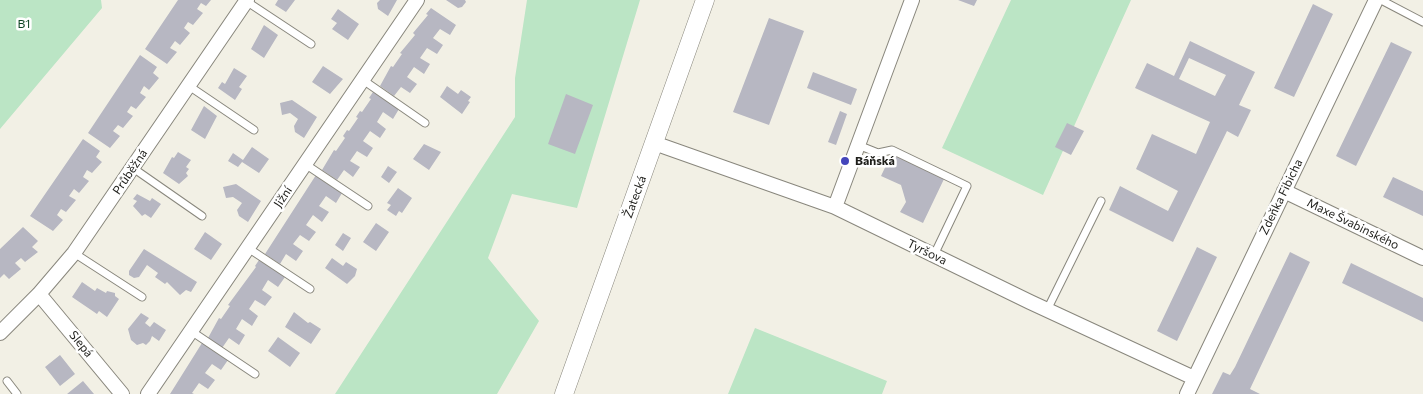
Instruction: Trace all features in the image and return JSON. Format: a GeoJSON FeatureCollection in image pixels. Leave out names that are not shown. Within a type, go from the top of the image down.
{"type":"FeatureCollection","features":[{"type":"Feature","properties":{"kind":"street","name":"Jižní"},"geometry":{"type":"LineString","coordinates":[[148,394],[417,0]]}},
{"type":"Feature","properties":{"kind":"street","name":"Žatecká"},"geometry":{"type":"LineString","coordinates":[[564,394],[705,0]]}},
{"type":"Feature","properties":{"kind":"street"},"geometry":{"type":"LineString","coordinates":[[835,207],[912,0]]}},
{"type":"Feature","properties":{"kind":"street","name":"Zdeňka Fibicha"},"geometry":{"type":"LineString","coordinates":[[1187,394],[1376,0]]}},
{"type":"Feature","properties":{"kind":"street","name":"Průběžná"},"geometry":{"type":"LineString","coordinates":[[0,333],[39,294],[74,254],[247,1]]}},
{"type":"Feature","properties":{"kind":"street","name":"Tyršova"},"geometry":{"type":"LineString","coordinates":[[654,143],[835,207],[1047,310],[1194,378]]}},
{"type":"Feature","properties":{"kind":"street","name":"Maxe Švabinského"},"geometry":{"type":"LineString","coordinates":[[1284,191],[1423,258]]}},
{"type":"Feature","properties":{"kind":"street","name":"Slepá"},"geometry":{"type":"LineString","coordinates":[[39,294],[122,394]]}},
{"type":"Feature","properties":{"kind":"lane"},"geometry":{"type":"LineString","coordinates":[[1381,0],[1423,22]]}},
{"type":"Feature","properties":{"kind":"lane"},"geometry":{"type":"LineString","coordinates":[[247,1],[311,44]]}},
{"type":"Feature","properties":{"kind":"lane"},"geometry":{"type":"LineString","coordinates":[[363,80],[425,123]]}},
{"type":"Feature","properties":{"kind":"lane"},"geometry":{"type":"LineString","coordinates":[[189,86],[254,130]]}},
{"type":"Feature","properties":{"kind":"lane"},"geometry":{"type":"LineString","coordinates":[[858,145],[878,153],[892,150],[967,186],[934,256]]}},
{"type":"Feature","properties":{"kind":"lane"},"geometry":{"type":"LineString","coordinates":[[305,164],[368,206]]}},
{"type":"Feature","properties":{"kind":"lane"},"geometry":{"type":"LineString","coordinates":[[133,168],[202,216]]}},
{"type":"Feature","properties":{"kind":"lane"},"geometry":{"type":"LineString","coordinates":[[1047,310],[1101,201]]}},
{"type":"Feature","properties":{"kind":"lane"},"geometry":{"type":"LineString","coordinates":[[248,248],[310,289]]}},
{"type":"Feature","properties":{"kind":"lane"},"geometry":{"type":"LineString","coordinates":[[74,254],[142,298]]}},
{"type":"Feature","properties":{"kind":"lane"},"geometry":{"type":"LineString","coordinates":[[191,331],[255,374]]}},
{"type":"Feature","properties":{"kind":"lane"},"geometry":{"type":"LineString","coordinates":[[7,381],[17,394]]}},
{"type":"Feature","properties":{"kind":"green space","name":"B1"},"geometry":{"type":"Polygon","coordinates":[[[0,0],[101,0],[102,8],[0,129],[0,0]]]}},
{"type":"Feature","properties":{"kind":"green space"},"geometry":{"type":"Polygon","coordinates":[[[527,0],[640,0],[577,208],[512,194],[488,258],[539,321],[497,394],[335,394],[515,117],[515,78],[527,0]]]}},
{"type":"Feature","properties":{"kind":"green space"},"geometry":{"type":"Polygon","coordinates":[[[1011,0],[1131,0],[1043,195],[942,148],[1011,0]]]}},
{"type":"Feature","properties":{"kind":"green space"},"geometry":{"type":"Polygon","coordinates":[[[755,328],[887,381],[882,394],[728,394],[755,328]]]}},
{"type":"Feature","properties":{"kind":"building"},"geometry":{"type":"Polygon","coordinates":[[[178,0],[211,0],[206,6],[201,3],[197,9],[203,13],[193,25],[188,22],[184,28],[190,33],[180,45],[175,41],[170,48],[177,52],[167,64],[145,49],[178,0]]]}},
{"type":"Feature","properties":{"kind":"building"},"geometry":{"type":"Polygon","coordinates":[[[278,0],[295,0],[286,12],[275,5],[278,0]]]}},
{"type":"Feature","properties":{"kind":"building"},"geometry":{"type":"Polygon","coordinates":[[[380,0],[397,0],[388,16],[378,9],[377,3],[380,0]]]}},
{"type":"Feature","properties":{"kind":"building"},"geometry":{"type":"Polygon","coordinates":[[[446,0],[465,0],[466,2],[462,7],[458,8],[446,0]]]}},
{"type":"Feature","properties":{"kind":"building"},"geometry":{"type":"Polygon","coordinates":[[[958,0],[977,0],[974,6],[958,0]]]}},
{"type":"Feature","properties":{"kind":"building"},"geometry":{"type":"Polygon","coordinates":[[[1313,4],[1333,14],[1294,97],[1274,88],[1313,4]]]}},
{"type":"Feature","properties":{"kind":"building"},"geometry":{"type":"Polygon","coordinates":[[[431,8],[456,25],[450,35],[440,29],[433,38],[443,45],[437,54],[427,48],[420,58],[430,64],[424,74],[414,67],[407,77],[417,84],[410,93],[401,87],[394,96],[380,86],[391,66],[393,67],[402,54],[400,53],[415,35],[413,33],[428,15],[426,14],[431,8]]]}},
{"type":"Feature","properties":{"kind":"building"},"geometry":{"type":"Polygon","coordinates":[[[338,9],[359,24],[348,40],[332,29],[337,23],[331,19],[338,9]]]}},
{"type":"Feature","properties":{"kind":"building"},"geometry":{"type":"Polygon","coordinates":[[[769,18],[804,31],[769,125],[733,112],[769,18]]]}},
{"type":"Feature","properties":{"kind":"building"},"geometry":{"type":"Polygon","coordinates":[[[264,25],[278,35],[264,58],[251,49],[264,25]]]}},
{"type":"Feature","properties":{"kind":"building"},"geometry":{"type":"Polygon","coordinates":[[[1190,41],[1255,72],[1239,105],[1251,110],[1238,137],[1227,131],[1173,242],[1109,210],[1120,186],[1168,211],[1178,191],[1136,169],[1152,134],[1196,154],[1210,122],[1135,88],[1147,63],[1174,76],[1190,41]],[[1189,58],[1179,79],[1215,96],[1226,75],[1189,58]]]}},
{"type":"Feature","properties":{"kind":"building"},"geometry":{"type":"Polygon","coordinates":[[[1391,42],[1412,52],[1356,166],[1336,156],[1391,42]]]}},
{"type":"Feature","properties":{"kind":"building"},"geometry":{"type":"Polygon","coordinates":[[[140,55],[157,67],[153,73],[159,78],[149,90],[144,86],[140,93],[146,97],[136,109],[131,106],[127,112],[133,116],[123,128],[118,125],[113,131],[120,136],[110,148],[88,133],[140,55]]]}},
{"type":"Feature","properties":{"kind":"building"},"geometry":{"type":"Polygon","coordinates":[[[323,66],[343,79],[330,94],[312,82],[323,66]]]}},
{"type":"Feature","properties":{"kind":"building"},"geometry":{"type":"Polygon","coordinates":[[[234,68],[247,76],[239,87],[242,89],[235,100],[218,88],[222,82],[225,84],[234,68]]]}},
{"type":"Feature","properties":{"kind":"building"},"geometry":{"type":"Polygon","coordinates":[[[813,72],[857,89],[851,105],[807,88],[813,72]]]}},
{"type":"Feature","properties":{"kind":"building"},"geometry":{"type":"Polygon","coordinates":[[[447,86],[458,94],[461,90],[471,97],[462,114],[440,97],[447,86]]]}},
{"type":"Feature","properties":{"kind":"building"},"geometry":{"type":"Polygon","coordinates":[[[373,92],[399,109],[393,119],[383,112],[377,122],[386,129],[380,138],[370,131],[363,141],[373,148],[367,157],[357,151],[350,161],[360,167],[353,177],[344,170],[337,180],[322,170],[334,150],[336,151],[345,138],[343,136],[347,130],[349,131],[358,118],[356,117],[360,111],[362,112],[371,99],[369,98],[373,92]]]}},
{"type":"Feature","properties":{"kind":"building"},"geometry":{"type":"Polygon","coordinates":[[[566,94],[593,105],[575,154],[548,144],[566,94]]]}},
{"type":"Feature","properties":{"kind":"building"},"geometry":{"type":"Polygon","coordinates":[[[292,100],[317,117],[304,138],[295,132],[294,126],[298,119],[290,113],[282,115],[280,103],[292,100]]]}},
{"type":"Feature","properties":{"kind":"building"},"geometry":{"type":"Polygon","coordinates":[[[204,106],[217,116],[205,139],[191,130],[204,106]]]}},
{"type":"Feature","properties":{"kind":"building"},"geometry":{"type":"Polygon","coordinates":[[[840,111],[847,114],[836,145],[828,142],[840,111]]]}},
{"type":"Feature","properties":{"kind":"building"},"geometry":{"type":"Polygon","coordinates":[[[1067,123],[1084,131],[1071,155],[1055,147],[1067,123]]]}},
{"type":"Feature","properties":{"kind":"building"},"geometry":{"type":"Polygon","coordinates":[[[83,139],[100,151],[96,157],[102,162],[92,173],[87,170],[83,177],[89,181],[79,193],[74,189],[69,196],[76,200],[66,212],[61,209],[57,215],[63,220],[53,231],[30,216],[83,139]]]}},
{"type":"Feature","properties":{"kind":"building"},"geometry":{"type":"Polygon","coordinates":[[[424,144],[441,152],[429,170],[413,159],[424,144]]]}},
{"type":"Feature","properties":{"kind":"building"},"geometry":{"type":"Polygon","coordinates":[[[252,147],[269,159],[259,173],[242,162],[238,167],[228,161],[233,153],[243,160],[252,147]]]}},
{"type":"Feature","properties":{"kind":"building"},"geometry":{"type":"Polygon","coordinates":[[[178,152],[191,160],[186,167],[189,169],[186,173],[188,176],[179,184],[163,173],[172,157],[174,158],[178,152]]]}},
{"type":"Feature","properties":{"kind":"building"},"geometry":{"type":"Polygon","coordinates":[[[892,153],[944,179],[923,223],[900,212],[906,202],[901,185],[881,176],[892,153]]]}},
{"type":"Feature","properties":{"kind":"building"},"geometry":{"type":"Polygon","coordinates":[[[388,166],[397,172],[389,183],[381,177],[388,166]]]}},
{"type":"Feature","properties":{"kind":"building"},"geometry":{"type":"Polygon","coordinates":[[[316,175],[342,193],[336,203],[326,196],[319,206],[329,212],[322,222],[313,215],[306,225],[316,232],[309,241],[300,235],[293,244],[303,251],[296,261],[286,254],[280,264],[265,254],[316,175]]]}},
{"type":"Feature","properties":{"kind":"building"},"geometry":{"type":"Polygon","coordinates":[[[1393,177],[1423,191],[1423,216],[1383,197],[1393,177]]]}},
{"type":"Feature","properties":{"kind":"building"},"geometry":{"type":"Polygon","coordinates":[[[236,184],[261,201],[248,222],[239,216],[237,210],[242,203],[233,197],[226,198],[223,187],[236,184]]]}},
{"type":"Feature","properties":{"kind":"building"},"geometry":{"type":"Polygon","coordinates":[[[398,188],[412,198],[402,213],[399,211],[396,216],[387,210],[391,205],[387,203],[398,188]]]}},
{"type":"Feature","properties":{"kind":"building"},"geometry":{"type":"Polygon","coordinates":[[[137,194],[150,201],[152,198],[161,204],[151,218],[145,214],[142,216],[133,206],[137,201],[133,199],[137,194]]]}},
{"type":"Feature","properties":{"kind":"building"},"geometry":{"type":"Polygon","coordinates":[[[376,223],[389,232],[376,251],[363,242],[376,223]]]}},
{"type":"Feature","properties":{"kind":"building"},"geometry":{"type":"Polygon","coordinates":[[[23,227],[38,241],[32,247],[38,252],[25,262],[21,258],[15,263],[21,269],[9,279],[4,274],[0,278],[0,249],[23,227]]]}},
{"type":"Feature","properties":{"kind":"building"},"geometry":{"type":"Polygon","coordinates":[[[205,232],[222,244],[211,260],[194,249],[205,232]]]}},
{"type":"Feature","properties":{"kind":"building"},"geometry":{"type":"Polygon","coordinates":[[[343,233],[351,238],[343,251],[335,245],[343,233]]]}},
{"type":"Feature","properties":{"kind":"building"},"geometry":{"type":"Polygon","coordinates":[[[1197,247],[1217,257],[1177,341],[1157,331],[1197,247]]]}},
{"type":"Feature","properties":{"kind":"building"},"geometry":{"type":"Polygon","coordinates":[[[144,249],[197,282],[191,292],[186,290],[180,295],[167,282],[165,284],[155,277],[158,273],[147,265],[139,277],[134,278],[129,275],[129,271],[144,249]]]}},
{"type":"Feature","properties":{"kind":"building"},"geometry":{"type":"Polygon","coordinates":[[[1290,252],[1310,262],[1250,389],[1260,394],[1212,394],[1223,372],[1230,375],[1235,367],[1290,252]]]}},
{"type":"Feature","properties":{"kind":"building"},"geometry":{"type":"Polygon","coordinates":[[[332,258],[343,266],[346,262],[357,269],[355,276],[347,284],[325,268],[332,258]]]}},
{"type":"Feature","properties":{"kind":"building"},"geometry":{"type":"Polygon","coordinates":[[[259,260],[285,277],[278,287],[268,280],[262,290],[272,297],[265,306],[255,300],[249,309],[258,316],[252,326],[242,319],[236,329],[245,335],[239,345],[229,338],[222,348],[208,338],[219,318],[221,319],[230,306],[228,305],[256,267],[259,260]]]}},
{"type":"Feature","properties":{"kind":"building"},"geometry":{"type":"Polygon","coordinates":[[[1351,263],[1423,298],[1423,322],[1342,283],[1351,263]]]}},
{"type":"Feature","properties":{"kind":"building"},"geometry":{"type":"Polygon","coordinates":[[[82,282],[95,291],[97,288],[106,293],[107,291],[115,293],[115,296],[119,299],[107,317],[99,311],[97,314],[72,297],[82,282]]]}},
{"type":"Feature","properties":{"kind":"building"},"geometry":{"type":"Polygon","coordinates":[[[294,312],[308,323],[310,322],[321,329],[311,344],[285,327],[294,312]]]}},
{"type":"Feature","properties":{"kind":"building"},"geometry":{"type":"Polygon","coordinates":[[[141,313],[149,318],[145,323],[150,327],[154,322],[166,330],[159,341],[152,336],[146,345],[143,343],[137,345],[131,340],[128,329],[141,313]]]}},
{"type":"Feature","properties":{"kind":"building"},"geometry":{"type":"Polygon","coordinates":[[[278,337],[300,353],[290,367],[268,351],[278,337]]]}},
{"type":"Feature","properties":{"kind":"building"},"geometry":{"type":"Polygon","coordinates":[[[202,343],[228,360],[221,370],[212,364],[205,373],[215,380],[208,389],[199,383],[192,393],[194,394],[170,394],[202,343]]]}},
{"type":"Feature","properties":{"kind":"building"},"geometry":{"type":"Polygon","coordinates":[[[60,355],[75,374],[60,386],[45,367],[60,355]]]}},
{"type":"Feature","properties":{"kind":"building"},"geometry":{"type":"Polygon","coordinates":[[[83,381],[94,394],[67,394],[83,381]]]}},
{"type":"Feature","properties":{"kind":"place","name":"Báňská"},"geometry":{"type":"Point","coordinates":[845,161]}}]}
